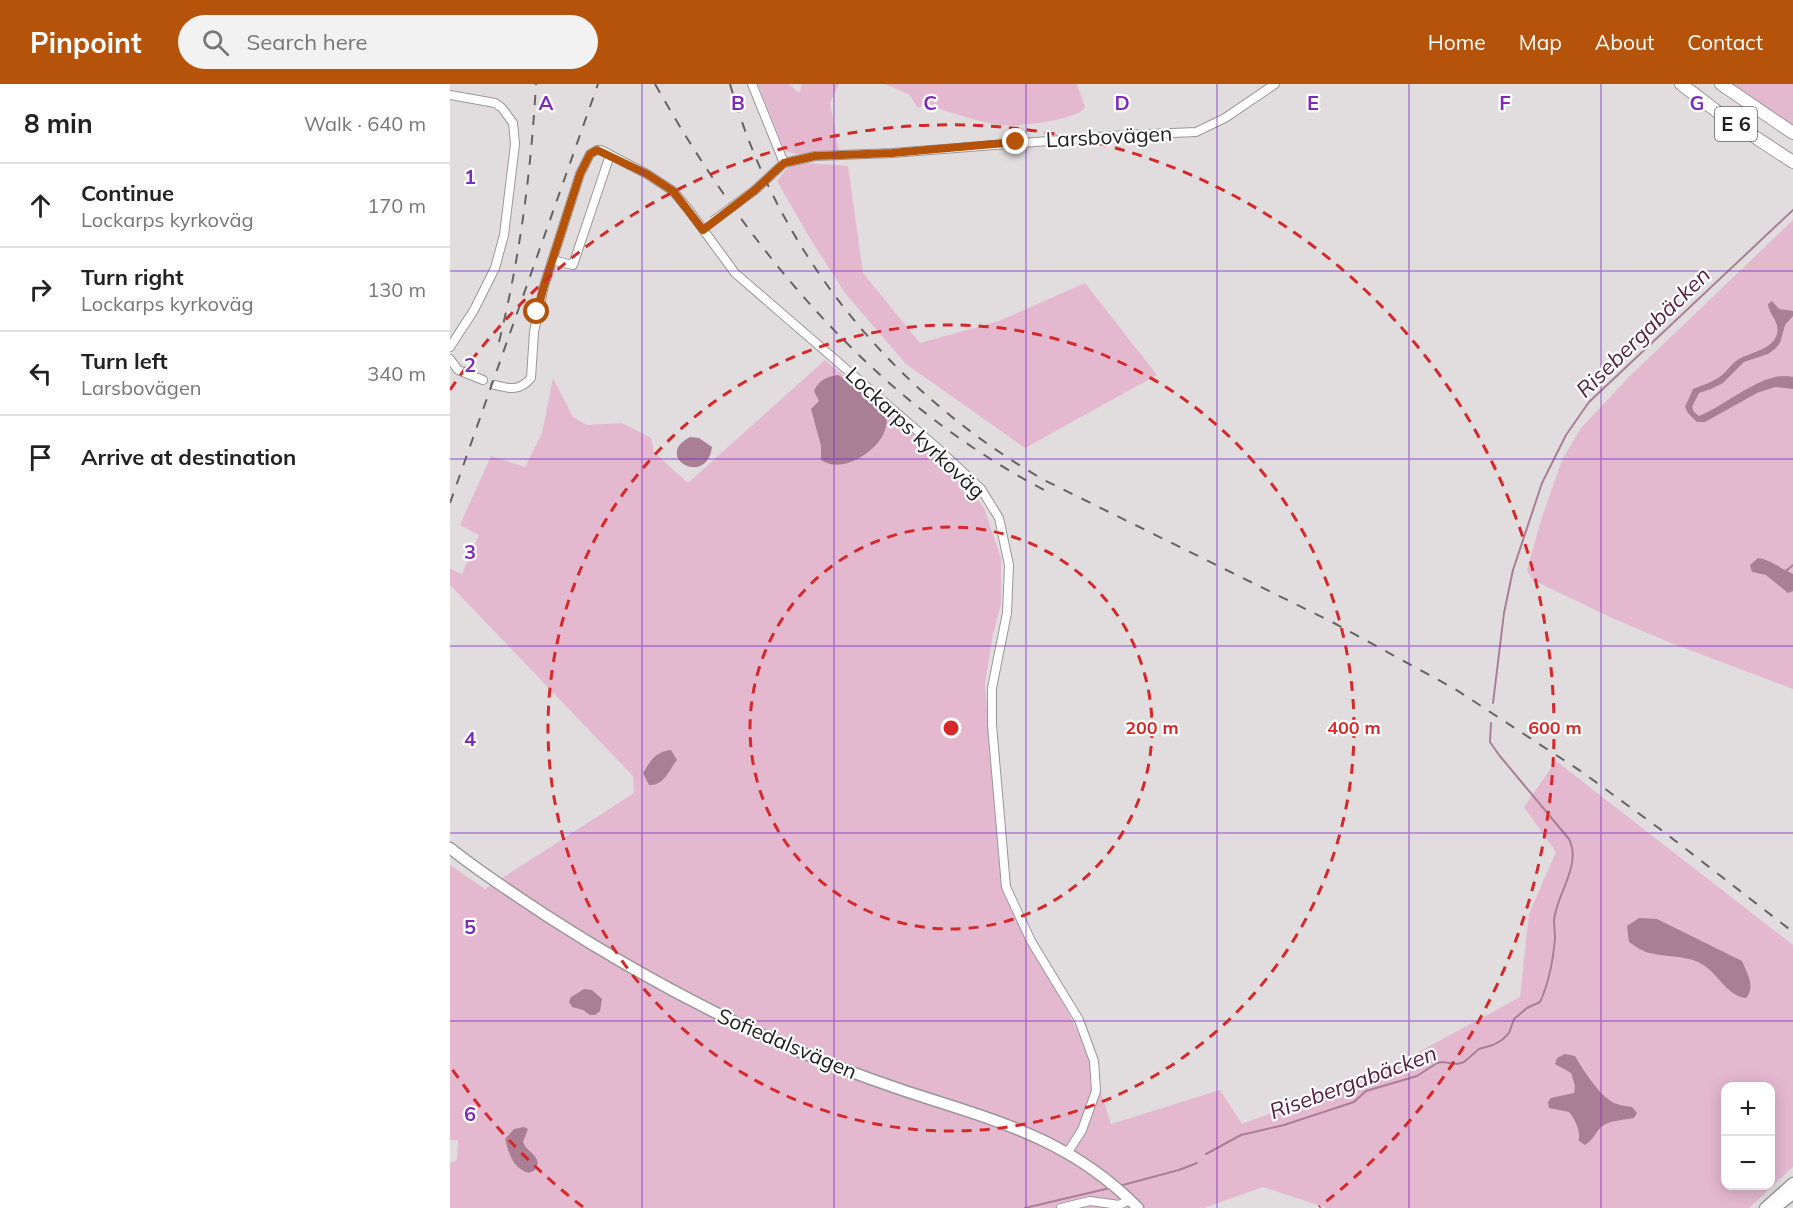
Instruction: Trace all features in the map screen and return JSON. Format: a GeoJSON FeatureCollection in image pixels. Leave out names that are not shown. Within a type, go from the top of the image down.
{"type":"FeatureCollection","features":[{"type":"Feature","properties":{"kind":"highway","name":"E 6"},"geometry":{"type":"LineString","coordinates":[[1681,84],[1723,116],[1793,162]]}},
{"type":"Feature","properties":{"kind":"highway","name":"E 6"},"geometry":{"type":"LineString","coordinates":[[1721,84],[1793,133]]}},
{"type":"Feature","properties":{"kind":"main road","name":"Sofiedalsvägen"},"geometry":{"type":"LineString","coordinates":[[450,848],[474,868],[603,952],[722,1018],[866,1077],[1022,1130],[1068,1152],[1107,1179],[1131,1201]]}},
{"type":"Feature","properties":{"kind":"main road"},"geometry":{"type":"LineString","coordinates":[[1765,1208],[1793,1183]]}},
{"type":"Feature","properties":{"kind":"main road"},"geometry":{"type":"LineString","coordinates":[[1775,1208],[1793,1194]]}},
{"type":"Feature","properties":{"kind":"street"},"geometry":{"type":"LineString","coordinates":[[703,230],[755,190],[784,163],[752,84]]}},
{"type":"Feature","properties":{"kind":"street","name":"Larsbovägen"},"geometry":{"type":"LineString","coordinates":[[784,163],[815,156],[892,153],[1125,135],[1196,132],[1225,118],[1275,84]]}},
{"type":"Feature","properties":{"kind":"street"},"geometry":{"type":"LineString","coordinates":[[450,95],[495,104],[502,108],[513,123],[515,144],[504,235],[495,268],[478,303],[450,347]]}},
{"type":"Feature","properties":{"kind":"street"},"geometry":{"type":"LineString","coordinates":[[495,385],[515,389],[531,378],[537,312],[552,260],[580,174],[588,158],[597,150],[610,154],[573,265],[552,260]]}},
{"type":"Feature","properties":{"kind":"street","name":"Lockarps kyrkoväg"},"geometry":{"type":"LineString","coordinates":[[610,154],[673,191],[735,273],[935,446],[981,489],[999,518],[1009,565],[1007,613],[992,688],[992,725],[1006,886],[1031,941],[1079,1020],[1094,1061],[1096,1091],[1082,1130],[1068,1152]]}},
{"type":"Feature","properties":{"kind":"street"},"geometry":{"type":"LineString","coordinates":[[450,359],[458,370],[483,380]]}},
{"type":"Feature","properties":{"kind":"street"},"geometry":{"type":"LineString","coordinates":[[1061,1208],[1090,1201],[1119,1205],[1131,1201]]}},
{"type":"Feature","properties":{"kind":"shaded area"},"geometry":{"type":"Polygon","coordinates":[[[758,84],[789,84],[799,93],[802,84],[839,84],[830,103],[839,152],[796,154],[785,151],[758,84]]]}},
{"type":"Feature","properties":{"kind":"shaded area"},"geometry":{"type":"Polygon","coordinates":[[[885,84],[1077,84],[1085,107],[1072,116],[1060,119],[1033,124],[1001,125],[966,117],[930,106],[927,103],[917,107],[910,95],[885,84]]]}},
{"type":"Feature","properties":{"kind":"shaded area"},"geometry":{"type":"Polygon","coordinates":[[[1733,84],[1793,84],[1793,125],[1733,84]]]}},
{"type":"Feature","properties":{"kind":"shaded area"},"geometry":{"type":"Polygon","coordinates":[[[792,162],[848,166],[863,273],[920,343],[999,321],[1085,283],[1157,375],[1025,448],[906,364],[845,293],[777,181],[792,162]]]}},
{"type":"Feature","properties":{"kind":"shaded area"},"geometry":{"type":"Polygon","coordinates":[[[1793,220],[1793,689],[1612,618],[1533,580],[1527,570],[1541,520],[1562,460],[1581,428],[1629,377],[1793,220]]]}},
{"type":"Feature","properties":{"kind":"shaded area"},"geometry":{"type":"Polygon","coordinates":[[[1772,301],[1779,309],[1793,311],[1793,316],[1785,325],[1780,343],[1768,354],[1744,362],[1723,383],[1699,393],[1692,407],[1699,416],[1770,378],[1793,377],[1793,389],[1775,387],[1757,393],[1705,422],[1697,422],[1685,407],[1693,389],[1719,377],[1737,361],[1771,344],[1778,329],[1768,304],[1772,301]]]}},
{"type":"Feature","properties":{"kind":"shaded area"},"geometry":{"type":"Polygon","coordinates":[[[825,360],[954,468],[984,508],[1001,558],[1001,604],[993,634],[985,684],[1001,885],[1086,1047],[1111,1124],[1220,1090],[1242,1124],[1378,1074],[1520,997],[1529,914],[1556,852],[1524,807],[1556,761],[1793,945],[1793,1167],[1775,1184],[1775,1082],[1721,1082],[1721,1190],[1768,1190],[1749,1208],[1327,1208],[1263,1187],[1204,1208],[450,1208],[450,1163],[457,1160],[458,1140],[450,1140],[450,865],[485,889],[634,793],[633,776],[450,585],[450,569],[462,574],[479,535],[460,525],[491,456],[525,467],[542,433],[553,378],[573,417],[587,425],[622,423],[651,438],[654,452],[688,483],[825,360]]]}},
{"type":"Feature","properties":{"kind":"shaded area"},"geometry":{"type":"Polygon","coordinates":[[[838,375],[865,392],[887,416],[883,435],[872,449],[856,460],[838,465],[821,460],[821,446],[811,409],[819,401],[814,391],[818,384],[826,378],[838,375]]]}},
{"type":"Feature","properties":{"kind":"shaded area"},"geometry":{"type":"Polygon","coordinates":[[[690,437],[699,438],[712,447],[708,459],[701,466],[685,465],[679,460],[677,453],[680,445],[690,437]]]}},
{"type":"Feature","properties":{"kind":"shaded area"},"geometry":{"type":"Polygon","coordinates":[[[1758,558],[1793,574],[1793,591],[1788,593],[1766,575],[1752,572],[1750,565],[1758,558]]]}},
{"type":"Feature","properties":{"kind":"shaded area"},"geometry":{"type":"Polygon","coordinates":[[[671,750],[677,760],[669,773],[659,783],[649,785],[643,773],[646,768],[657,755],[671,750]]]}},
{"type":"Feature","properties":{"kind":"shaded area"},"geometry":{"type":"Polygon","coordinates":[[[1639,918],[1657,919],[1742,961],[1748,975],[1749,994],[1746,998],[1734,994],[1710,970],[1698,962],[1639,949],[1629,942],[1627,926],[1639,918]]]}},
{"type":"Feature","properties":{"kind":"shaded area"},"geometry":{"type":"Polygon","coordinates":[[[584,989],[592,990],[602,999],[600,1011],[595,1015],[572,1007],[569,1002],[571,997],[584,989]]]}},
{"type":"Feature","properties":{"kind":"shaded area"},"geometry":{"type":"Polygon","coordinates":[[[1565,1054],[1575,1056],[1593,1084],[1605,1097],[1617,1104],[1632,1107],[1637,1113],[1634,1118],[1604,1125],[1585,1145],[1579,1141],[1577,1125],[1569,1112],[1549,1108],[1548,1102],[1551,1098],[1574,1093],[1575,1086],[1571,1073],[1555,1064],[1557,1058],[1565,1054]]]}},
{"type":"Feature","properties":{"kind":"shaded area"},"geometry":{"type":"Polygon","coordinates":[[[524,1127],[528,1129],[523,1142],[538,1163],[535,1170],[529,1173],[515,1164],[505,1139],[514,1129],[524,1127]]]}},
{"type":"Feature","properties":{"kind":"waterway","name":"Risebergabäcken"},"geometry":{"type":"LineString","coordinates":[[1493,703],[1504,613],[1513,570],[1542,483],[1566,435],[1589,402],[1793,210]]}},
{"type":"Feature","properties":{"kind":"waterway"},"geometry":{"type":"LineString","coordinates":[[1786,571],[1793,565]]}},
{"type":"Feature","properties":{"kind":"waterway","name":"Risebergabäcken"},"geometry":{"type":"LineString","coordinates":[[1206,1154],[1241,1135],[1284,1125],[1354,1102],[1366,1091],[1417,1076],[1437,1063],[1464,1062],[1479,1049],[1502,1040],[1509,1033],[1514,1019],[1527,1008],[1540,1002],[1550,971],[1555,939],[1554,920],[1571,869],[1572,849],[1569,839],[1490,742],[1491,723]]}},
{"type":"Feature","properties":{"kind":"waterway","name":"Risebergabäcken"},"geometry":{"type":"LineString","coordinates":[[1119,1186],[1197,1163]]}},
{"type":"Feature","properties":{"kind":"waterway","name":"Risebergabäcken"},"geometry":{"type":"LineString","coordinates":[[1025,1208],[1110,1188]]}},
{"type":"Feature","properties":{"kind":"railway"},"geometry":{"type":"LineString","coordinates":[[499,342],[513,278],[523,214],[536,84]]}},
{"type":"Feature","properties":{"kind":"railway"},"geometry":{"type":"LineString","coordinates":[[450,503],[598,84]]}},
{"type":"Feature","properties":{"kind":"railway"},"geometry":{"type":"LineString","coordinates":[[655,84],[692,146],[732,206],[775,263],[822,317],[872,368],[927,414],[985,456],[1048,492]]}},
{"type":"Feature","properties":{"kind":"railway"},"geometry":{"type":"LineString","coordinates":[[730,84],[751,146],[778,205],[811,261],[848,313],[891,361],[938,405],[989,445],[1044,480],[1334,623],[1455,689],[1582,772],[1793,932]]}},
{"type":"Feature","properties":{"kind":"route"},"geometry":{"type":"LineString","coordinates":[[537,312],[580,174],[590,154],[594,151],[601,150],[610,154],[661,182],[673,191],[703,230],[755,190],[784,163],[815,156],[892,153],[1016,142]]}}]}
